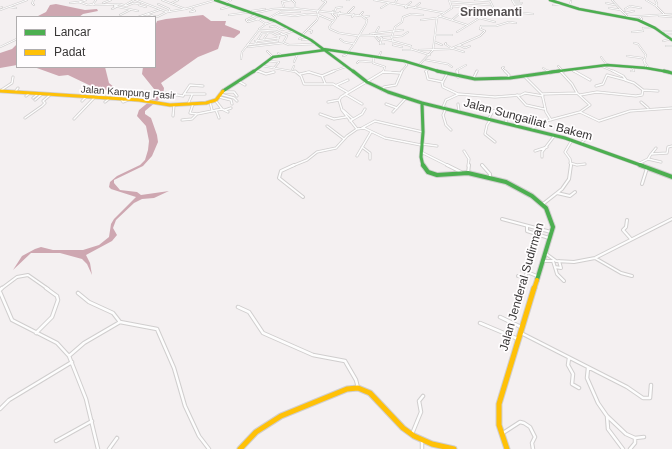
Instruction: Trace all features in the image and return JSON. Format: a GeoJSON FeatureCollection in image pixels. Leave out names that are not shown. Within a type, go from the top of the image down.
{"type":"FeatureCollection","features":[{"type":"Feature","properties":{"kind":"main road"},"geometry":{"type":"LineString","coordinates":[[215,0],[255,14],[268,16],[294,31],[302,38],[309,39],[367,82],[382,90],[406,98],[422,101]]}},
{"type":"Feature","properties":{"kind":"main road"},"geometry":{"type":"LineString","coordinates":[[550,0],[570,7],[640,18],[672,38]]}},
{"type":"Feature","properties":{"kind":"main road"},"geometry":{"type":"LineString","coordinates":[[324,49],[421,64],[427,69],[458,77],[473,79],[524,77],[607,65],[631,69],[647,67],[672,73]]}},
{"type":"Feature","properties":{"kind":"main road","name":"Jalan Kampung Pasir"},"geometry":{"type":"LineString","coordinates":[[0,91],[17,90],[28,94],[130,99],[174,105],[210,102],[215,100],[238,81],[256,71],[279,54],[290,55],[324,49]]}},
{"type":"Feature","properties":{"kind":"main road","name":"Jalan Sungailiat - Bakem"},"geometry":{"type":"LineString","coordinates":[[422,101],[444,108],[490,118],[572,140],[672,177]]}},
{"type":"Feature","properties":{"kind":"main road","name":"Jalan Jenderal Sudirman"},"geometry":{"type":"LineString","coordinates":[[422,101],[423,132],[421,152],[423,166],[428,172],[437,175],[461,172],[468,173],[490,178],[519,188],[542,204],[550,215],[553,227],[503,388],[498,416],[507,449]]}},
{"type":"Feature","properties":{"kind":"main road"},"geometry":{"type":"LineString","coordinates":[[241,448],[256,432],[281,416],[347,390],[358,388],[370,393],[403,428],[412,435],[422,440],[454,449]]}},
{"type":"Feature","properties":{"kind":"street"},"geometry":{"type":"LineString","coordinates":[[1,8],[9,7],[28,0]]}},
{"type":"Feature","properties":{"kind":"street"},"geometry":{"type":"LineString","coordinates":[[34,0],[32,3],[34,4]]}},
{"type":"Feature","properties":{"kind":"street"},"geometry":{"type":"LineString","coordinates":[[70,3],[86,0]]}},
{"type":"Feature","properties":{"kind":"street"},"geometry":{"type":"LineString","coordinates":[[94,4],[96,0]]}},
{"type":"Feature","properties":{"kind":"street"},"geometry":{"type":"LineString","coordinates":[[102,3],[111,0]]}},
{"type":"Feature","properties":{"kind":"street"},"geometry":{"type":"LineString","coordinates":[[118,10],[135,0],[170,12],[190,8],[215,0]]}},
{"type":"Feature","properties":{"kind":"street"},"geometry":{"type":"LineString","coordinates":[[162,0],[185,9]]}},
{"type":"Feature","properties":{"kind":"street"},"geometry":{"type":"LineString","coordinates":[[169,5],[178,0]]}},
{"type":"Feature","properties":{"kind":"street"},"geometry":{"type":"LineString","coordinates":[[226,3],[231,0]]}},
{"type":"Feature","properties":{"kind":"street"},"geometry":{"type":"LineString","coordinates":[[284,7],[282,2],[291,0],[296,7]]}},
{"type":"Feature","properties":{"kind":"street"},"geometry":{"type":"LineString","coordinates":[[302,38],[310,27],[317,21],[319,16],[317,12],[326,2],[322,0]]}},
{"type":"Feature","properties":{"kind":"street"},"geometry":{"type":"LineString","coordinates":[[374,0],[444,13]]}},
{"type":"Feature","properties":{"kind":"street"},"geometry":{"type":"LineString","coordinates":[[394,4],[397,0]]}},
{"type":"Feature","properties":{"kind":"street"},"geometry":{"type":"LineString","coordinates":[[475,0],[489,1],[494,9]]}},
{"type":"Feature","properties":{"kind":"street"},"geometry":{"type":"LineString","coordinates":[[612,0],[626,15]]}},
{"type":"Feature","properties":{"kind":"street"},"geometry":{"type":"LineString","coordinates":[[647,0],[664,14]]}},
{"type":"Feature","properties":{"kind":"street"},"geometry":{"type":"LineString","coordinates":[[656,0],[657,4]]}},
{"type":"Feature","properties":{"kind":"street"},"geometry":{"type":"LineString","coordinates":[[452,6],[450,1],[491,5]]}},
{"type":"Feature","properties":{"kind":"street"},"geometry":{"type":"LineString","coordinates":[[512,1],[519,1]]}},
{"type":"Feature","properties":{"kind":"street"},"geometry":{"type":"LineString","coordinates":[[512,1],[515,5],[521,4]]}},
{"type":"Feature","properties":{"kind":"street"},"geometry":{"type":"LineString","coordinates":[[570,7],[571,1]]}},
{"type":"Feature","properties":{"kind":"street"},"geometry":{"type":"LineString","coordinates":[[79,2],[88,5],[126,5],[134,3],[146,7]]}},
{"type":"Feature","properties":{"kind":"street"},"geometry":{"type":"LineString","coordinates":[[405,6],[411,2]]}},
{"type":"Feature","properties":{"kind":"street"},"geometry":{"type":"LineString","coordinates":[[656,6],[660,2]]}},
{"type":"Feature","properties":{"kind":"street"},"geometry":{"type":"LineString","coordinates":[[380,8],[390,3]]}},
{"type":"Feature","properties":{"kind":"street"},"geometry":{"type":"LineString","coordinates":[[414,8],[420,3]]}},
{"type":"Feature","properties":{"kind":"street"},"geometry":{"type":"LineString","coordinates":[[606,3],[616,6]]}},
{"type":"Feature","properties":{"kind":"street"},"geometry":{"type":"LineString","coordinates":[[112,9],[116,7],[114,6],[119,4]]}},
{"type":"Feature","properties":{"kind":"street"},"geometry":{"type":"LineString","coordinates":[[158,4],[170,12]]}},
{"type":"Feature","properties":{"kind":"street"},"geometry":{"type":"LineString","coordinates":[[553,5],[560,4]]}},
{"type":"Feature","properties":{"kind":"street"},"geometry":{"type":"LineString","coordinates":[[222,9],[232,6]]}},
{"type":"Feature","properties":{"kind":"street"},"geometry":{"type":"LineString","coordinates":[[452,6],[533,14]]}},
{"type":"Feature","properties":{"kind":"street"},"geometry":{"type":"LineString","coordinates":[[421,20],[437,18],[452,8],[452,6]]}},
{"type":"Feature","properties":{"kind":"street"},"geometry":{"type":"LineString","coordinates":[[626,15],[625,10],[631,6],[641,8]]}},
{"type":"Feature","properties":{"kind":"street"},"geometry":{"type":"LineString","coordinates":[[9,7],[16,8]]}},
{"type":"Feature","properties":{"kind":"street"},"geometry":{"type":"LineString","coordinates":[[116,7],[138,11]]}},
{"type":"Feature","properties":{"kind":"street"},"geometry":{"type":"LineString","coordinates":[[229,15],[255,14],[282,8],[296,7],[360,15],[367,20],[354,44],[346,55],[342,56]]}},
{"type":"Feature","properties":{"kind":"street"},"geometry":{"type":"LineString","coordinates":[[334,11],[336,8],[342,7]]}},
{"type":"Feature","properties":{"kind":"street"},"geometry":{"type":"LineString","coordinates":[[348,13],[354,7]]}},
{"type":"Feature","properties":{"kind":"street"},"geometry":{"type":"LineString","coordinates":[[190,8],[195,11],[190,12]]}},
{"type":"Feature","properties":{"kind":"street"},"geometry":{"type":"LineString","coordinates":[[609,8],[621,10]]}},
{"type":"Feature","properties":{"kind":"street"},"geometry":{"type":"LineString","coordinates":[[141,16],[160,9]]}},
{"type":"Feature","properties":{"kind":"street"},"geometry":{"type":"LineString","coordinates":[[255,14],[264,9]]}},
{"type":"Feature","properties":{"kind":"street"},"geometry":{"type":"LineString","coordinates":[[120,15],[131,10]]}},
{"type":"Feature","properties":{"kind":"street"},"geometry":{"type":"LineString","coordinates":[[268,16],[284,11],[300,12]]}},
{"type":"Feature","properties":{"kind":"street"},"geometry":{"type":"LineString","coordinates":[[334,11],[332,14],[336,17],[329,27],[330,29],[339,33],[358,37],[369,35],[392,37],[402,36],[408,32]]}},
{"type":"Feature","properties":{"kind":"street"},"geometry":{"type":"LineString","coordinates":[[352,17],[358,11]]}},
{"type":"Feature","properties":{"kind":"street"},"geometry":{"type":"LineString","coordinates":[[626,15],[634,11]]}},
{"type":"Feature","properties":{"kind":"street"},"geometry":{"type":"LineString","coordinates":[[156,17],[166,14],[167,12]]}},
{"type":"Feature","properties":{"kind":"street"},"geometry":{"type":"LineString","coordinates":[[338,16],[340,12]]}},
{"type":"Feature","properties":{"kind":"street"},"geometry":{"type":"LineString","coordinates":[[360,15],[363,12]]}},
{"type":"Feature","properties":{"kind":"street"},"geometry":{"type":"LineString","coordinates":[[452,20],[460,13],[495,22]]}},
{"type":"Feature","properties":{"kind":"street"},"geometry":{"type":"LineString","coordinates":[[640,18],[641,13]]}},
{"type":"Feature","properties":{"kind":"street"},"geometry":{"type":"LineString","coordinates":[[148,14],[154,16]]}},
{"type":"Feature","properties":{"kind":"street"},"geometry":{"type":"LineString","coordinates":[[255,14],[266,24]]}},
{"type":"Feature","properties":{"kind":"street"},"geometry":{"type":"LineString","coordinates":[[276,14],[295,16],[307,14],[333,21]]}},
{"type":"Feature","properties":{"kind":"street"},"geometry":{"type":"LineString","coordinates":[[392,37],[395,27],[402,22],[404,16],[411,14],[423,15]]}},
{"type":"Feature","properties":{"kind":"street"},"geometry":{"type":"LineString","coordinates":[[457,32],[486,14]]}},
{"type":"Feature","properties":{"kind":"street"},"geometry":{"type":"LineString","coordinates":[[640,18],[647,14],[672,17]]}},
{"type":"Feature","properties":{"kind":"street"},"geometry":{"type":"LineString","coordinates":[[656,15],[672,14]]}},
{"type":"Feature","properties":{"kind":"street"},"geometry":{"type":"LineString","coordinates":[[364,17],[368,16]]}},
{"type":"Feature","properties":{"kind":"street"},"geometry":{"type":"LineString","coordinates":[[439,16],[467,25]]}},
{"type":"Feature","properties":{"kind":"street"},"geometry":{"type":"LineString","coordinates":[[421,64],[433,50],[437,18]]}},
{"type":"Feature","properties":{"kind":"street"},"geometry":{"type":"LineString","coordinates":[[259,29],[266,24],[275,21]]}},
{"type":"Feature","properties":{"kind":"street"},"geometry":{"type":"LineString","coordinates":[[403,50],[433,50],[451,48],[485,32],[480,28],[481,26],[490,27],[510,22],[516,23]]}},
{"type":"Feature","properties":{"kind":"street"},"geometry":{"type":"LineString","coordinates":[[270,27],[274,26],[282,30],[289,28]]}},
{"type":"Feature","properties":{"kind":"street"},"geometry":{"type":"LineString","coordinates":[[310,27],[314,28]]}},
{"type":"Feature","properties":{"kind":"street"},"geometry":{"type":"LineString","coordinates":[[376,32],[379,27]]}},
{"type":"Feature","properties":{"kind":"street"},"geometry":{"type":"LineString","coordinates":[[632,32],[644,31],[643,28],[655,28]]}},
{"type":"Feature","properties":{"kind":"street"},"geometry":{"type":"LineString","coordinates":[[241,59],[242,52],[246,44],[259,30],[276,30],[284,34],[287,36],[284,43]]}},
{"type":"Feature","properties":{"kind":"street"},"geometry":{"type":"LineString","coordinates":[[308,30],[312,31],[311,33]]}},
{"type":"Feature","properties":{"kind":"street"},"geometry":{"type":"LineString","coordinates":[[394,32],[403,30]]}},
{"type":"Feature","properties":{"kind":"street"},"geometry":{"type":"LineString","coordinates":[[256,40],[279,37],[294,31]]}},
{"type":"Feature","properties":{"kind":"street"},"geometry":{"type":"LineString","coordinates":[[664,33],[672,31]]}},
{"type":"Feature","properties":{"kind":"street"},"geometry":{"type":"LineString","coordinates":[[369,35],[376,32],[400,33]]}},
{"type":"Feature","properties":{"kind":"street"},"geometry":{"type":"LineString","coordinates":[[254,47],[256,40],[262,33],[274,34],[279,37]]}},
{"type":"Feature","properties":{"kind":"street"},"geometry":{"type":"LineString","coordinates":[[263,40],[268,33]]}},
{"type":"Feature","properties":{"kind":"street"},"geometry":{"type":"LineString","coordinates":[[664,33],[672,34]]}},
{"type":"Feature","properties":{"kind":"street"},"geometry":{"type":"LineString","coordinates":[[270,39],[274,34]]}},
{"type":"Feature","properties":{"kind":"street"},"geometry":{"type":"LineString","coordinates":[[373,35],[376,36],[378,41]]}},
{"type":"Feature","properties":{"kind":"street"},"geometry":{"type":"LineString","coordinates":[[376,35],[382,40],[393,41],[393,45],[402,47]]}},
{"type":"Feature","properties":{"kind":"street"},"geometry":{"type":"LineString","coordinates":[[435,35],[452,35]]}},
{"type":"Feature","properties":{"kind":"street"},"geometry":{"type":"LineString","coordinates":[[246,44],[279,40],[279,37]]}},
{"type":"Feature","properties":{"kind":"street"},"geometry":{"type":"LineString","coordinates":[[392,37],[394,41],[411,46],[410,48],[413,50]]}},
{"type":"Feature","properties":{"kind":"street"},"geometry":{"type":"LineString","coordinates":[[663,41],[672,38]]}},
{"type":"Feature","properties":{"kind":"street"},"geometry":{"type":"LineString","coordinates":[[0,47],[16,39]]}},
{"type":"Feature","properties":{"kind":"street"},"geometry":{"type":"LineString","coordinates":[[340,40],[354,44]]}},
{"type":"Feature","properties":{"kind":"street"},"geometry":{"type":"LineString","coordinates":[[382,40],[380,44],[384,44]]}},
{"type":"Feature","properties":{"kind":"street"},"geometry":{"type":"LineString","coordinates":[[435,42],[442,45]]}},
{"type":"Feature","properties":{"kind":"street"},"geometry":{"type":"LineString","coordinates":[[446,42],[445,44],[451,48],[464,52]]}},
{"type":"Feature","properties":{"kind":"street"},"geometry":{"type":"LineString","coordinates":[[248,47],[284,43],[289,45],[303,44],[324,49]]}},
{"type":"Feature","properties":{"kind":"street"},"geometry":{"type":"LineString","coordinates":[[634,43],[638,44],[640,49],[646,55],[644,60],[647,67]]}},
{"type":"Feature","properties":{"kind":"street"},"geometry":{"type":"LineString","coordinates":[[459,45],[464,47],[470,46]]}},
{"type":"Feature","properties":{"kind":"street"},"geometry":{"type":"LineString","coordinates":[[666,46],[672,46]]}},
{"type":"Feature","properties":{"kind":"street"},"geometry":{"type":"LineString","coordinates":[[419,50],[424,54],[430,55]]}},
{"type":"Feature","properties":{"kind":"street"},"geometry":{"type":"LineString","coordinates":[[267,51],[273,57]]}},
{"type":"Feature","properties":{"kind":"street"},"geometry":{"type":"LineString","coordinates":[[372,62],[381,52]]}},
{"type":"Feature","properties":{"kind":"street"},"geometry":{"type":"LineString","coordinates":[[294,62],[298,56],[298,53]]}},
{"type":"Feature","properties":{"kind":"street"},"geometry":{"type":"LineString","coordinates":[[627,56],[638,57],[644,60]]}},
{"type":"Feature","properties":{"kind":"street"},"geometry":{"type":"LineString","coordinates":[[601,58],[607,65]]}},
{"type":"Feature","properties":{"kind":"street"},"geometry":{"type":"LineString","coordinates":[[426,60],[448,64],[452,67]]}},
{"type":"Feature","properties":{"kind":"street"},"geometry":{"type":"LineString","coordinates":[[268,61],[279,62],[274,68]]}},
{"type":"Feature","properties":{"kind":"street"},"geometry":{"type":"LineString","coordinates":[[357,63],[360,61],[372,62],[383,66],[385,69],[383,72]]}},
{"type":"Feature","properties":{"kind":"street"},"geometry":{"type":"LineString","coordinates":[[382,90],[384,87],[395,86],[400,73],[407,65],[404,61]]}},
{"type":"Feature","properties":{"kind":"street"},"geometry":{"type":"LineString","coordinates":[[458,77],[457,70],[466,65]]}},
{"type":"Feature","properties":{"kind":"street"},"geometry":{"type":"LineString","coordinates":[[263,66],[292,70],[300,74],[309,72],[322,76],[345,66]]}},
{"type":"Feature","properties":{"kind":"street"},"geometry":{"type":"LineString","coordinates":[[292,70],[295,67],[294,66]]}},
{"type":"Feature","properties":{"kind":"street"},"geometry":{"type":"LineString","coordinates":[[532,129],[551,120],[580,112],[590,105],[577,93],[558,66]]}},
{"type":"Feature","properties":{"kind":"street"},"geometry":{"type":"LineString","coordinates":[[601,66],[623,76],[625,80]]}},
{"type":"Feature","properties":{"kind":"street"},"geometry":{"type":"LineString","coordinates":[[504,67],[502,68],[509,75],[508,78]]}},
{"type":"Feature","properties":{"kind":"street"},"geometry":{"type":"LineString","coordinates":[[543,68],[550,74]]}},
{"type":"Feature","properties":{"kind":"street"},"geometry":{"type":"LineString","coordinates":[[427,69],[425,74],[428,79],[443,82]]}},
{"type":"Feature","properties":{"kind":"street"},"geometry":{"type":"LineString","coordinates":[[256,71],[266,74],[274,72]]}},
{"type":"Feature","properties":{"kind":"street"},"geometry":{"type":"LineString","coordinates":[[473,79],[477,71]]}},
{"type":"Feature","properties":{"kind":"street"},"geometry":{"type":"LineString","coordinates":[[573,71],[590,80]]}},
{"type":"Feature","properties":{"kind":"street"},"geometry":{"type":"LineString","coordinates":[[328,102],[339,100],[348,92],[383,72],[400,73]]}},
{"type":"Feature","properties":{"kind":"street"},"geometry":{"type":"LineString","coordinates":[[300,74],[304,84],[326,84],[337,86],[348,92]]}},
{"type":"Feature","properties":{"kind":"street"},"geometry":{"type":"LineString","coordinates":[[447,74],[443,82],[444,88],[458,94],[495,97],[525,93],[542,95],[577,93]]}},
{"type":"Feature","properties":{"kind":"street"},"geometry":{"type":"LineString","coordinates":[[596,86],[602,84],[607,75],[634,83],[643,90],[658,91]]}},
{"type":"Feature","properties":{"kind":"street"},"geometry":{"type":"LineString","coordinates":[[322,76],[326,84]]}},
{"type":"Feature","properties":{"kind":"street"},"geometry":{"type":"LineString","coordinates":[[0,91],[12,83],[13,77]]}},
{"type":"Feature","properties":{"kind":"street"},"geometry":{"type":"LineString","coordinates":[[524,77],[542,95],[545,109],[551,120]]}},
{"type":"Feature","properties":{"kind":"street"},"geometry":{"type":"LineString","coordinates":[[337,86],[348,80]]}},
{"type":"Feature","properties":{"kind":"street"},"geometry":{"type":"LineString","coordinates":[[238,81],[245,85]]}},
{"type":"Feature","properties":{"kind":"street"},"geometry":{"type":"LineString","coordinates":[[184,94],[190,85],[203,86]]}},
{"type":"Feature","properties":{"kind":"street"},"geometry":{"type":"LineString","coordinates":[[580,95],[596,92],[636,96],[642,95],[643,90]]}},
{"type":"Feature","properties":{"kind":"street"},"geometry":{"type":"LineString","coordinates":[[221,94],[233,92],[238,96]]}},
{"type":"Feature","properties":{"kind":"street"},"geometry":{"type":"LineString","coordinates":[[166,93],[183,96],[184,94],[205,94]]}},
{"type":"Feature","properties":{"kind":"street"},"geometry":{"type":"LineString","coordinates":[[33,98],[40,94]]}},
{"type":"Feature","properties":{"kind":"street"},"geometry":{"type":"LineString","coordinates":[[35,100],[40,94]]}},
{"type":"Feature","properties":{"kind":"street"},"geometry":{"type":"LineString","coordinates":[[221,94],[234,98],[237,101]]}},
{"type":"Feature","properties":{"kind":"street"},"geometry":{"type":"LineString","coordinates":[[221,94],[231,100],[232,104]]}},
{"type":"Feature","properties":{"kind":"street"},"geometry":{"type":"LineString","coordinates":[[345,94],[362,104]]}},
{"type":"Feature","properties":{"kind":"street"},"geometry":{"type":"LineString","coordinates":[[450,130],[446,125],[443,116],[444,108],[446,100],[458,94]]}},
{"type":"Feature","properties":{"kind":"street"},"geometry":{"type":"LineString","coordinates":[[25,118],[42,106],[44,103],[43,101],[50,95]]}},
{"type":"Feature","properties":{"kind":"street"},"geometry":{"type":"LineString","coordinates":[[188,104],[192,95]]}},
{"type":"Feature","properties":{"kind":"street"},"geometry":{"type":"LineString","coordinates":[[517,95],[526,105],[545,109]]}},
{"type":"Feature","properties":{"kind":"street"},"geometry":{"type":"LineString","coordinates":[[82,101],[86,97]]}},
{"type":"Feature","properties":{"kind":"street"},"geometry":{"type":"LineString","coordinates":[[74,119],[94,98]]}},
{"type":"Feature","properties":{"kind":"street"},"geometry":{"type":"LineString","coordinates":[[105,102],[110,98]]}},
{"type":"Feature","properties":{"kind":"street"},"geometry":{"type":"LineString","coordinates":[[393,112],[406,98]]}},
{"type":"Feature","properties":{"kind":"street"},"geometry":{"type":"LineString","coordinates":[[215,100],[222,109]]}},
{"type":"Feature","properties":{"kind":"street"},"geometry":{"type":"LineString","coordinates":[[339,100],[346,117],[356,129]]}},
{"type":"Feature","properties":{"kind":"street"},"geometry":{"type":"LineString","coordinates":[[210,102],[212,110]]}},
{"type":"Feature","properties":{"kind":"street"},"geometry":{"type":"LineString","coordinates":[[641,102],[649,109]]}},
{"type":"Feature","properties":{"kind":"street"},"geometry":{"type":"LineString","coordinates":[[194,104],[190,113],[197,114],[222,109],[226,111],[231,108]]}},
{"type":"Feature","properties":{"kind":"street"},"geometry":{"type":"LineString","coordinates":[[386,104],[396,108]]}},
{"type":"Feature","properties":{"kind":"street"},"geometry":{"type":"LineString","coordinates":[[458,104],[459,111]]}},
{"type":"Feature","properties":{"kind":"street"},"geometry":{"type":"LineString","coordinates":[[173,116],[174,105]]}},
{"type":"Feature","properties":{"kind":"street"},"geometry":{"type":"LineString","coordinates":[[580,112],[599,121],[630,110],[672,108]]}},
{"type":"Feature","properties":{"kind":"street"},"geometry":{"type":"LineString","coordinates":[[350,121],[362,114],[365,109]]}},
{"type":"Feature","properties":{"kind":"street"},"geometry":{"type":"LineString","coordinates":[[495,142],[485,134],[487,125],[494,111],[500,109],[506,112],[506,122]]}},
{"type":"Feature","properties":{"kind":"street"},"geometry":{"type":"LineString","coordinates":[[216,110],[219,118]]}},
{"type":"Feature","properties":{"kind":"street"},"geometry":{"type":"LineString","coordinates":[[342,110],[353,119]]}},
{"type":"Feature","properties":{"kind":"street"},"geometry":{"type":"LineString","coordinates":[[182,120],[192,119],[197,114]]}},
{"type":"Feature","properties":{"kind":"street"},"geometry":{"type":"LineString","coordinates":[[320,114],[334,119],[346,117]]}},
{"type":"Feature","properties":{"kind":"street"},"geometry":{"type":"LineString","coordinates":[[303,197],[283,182],[279,177],[280,173],[285,168],[307,160],[317,152],[336,148],[356,129],[375,122],[423,132]]}},
{"type":"Feature","properties":{"kind":"street"},"geometry":{"type":"LineString","coordinates":[[327,126],[344,139]]}},
{"type":"Feature","properties":{"kind":"street"},"geometry":{"type":"LineString","coordinates":[[362,128],[396,141],[437,146]]}},
{"type":"Feature","properties":{"kind":"street"},"geometry":{"type":"LineString","coordinates":[[357,156],[371,132]]}},
{"type":"Feature","properties":{"kind":"street"},"geometry":{"type":"LineString","coordinates":[[542,157],[542,152],[548,147],[555,135]]}},
{"type":"Feature","properties":{"kind":"street"},"geometry":{"type":"LineString","coordinates":[[581,143],[588,137]]}},
{"type":"Feature","properties":{"kind":"street"},"geometry":{"type":"LineString","coordinates":[[542,204],[562,189],[568,179],[571,171],[570,159],[565,152],[572,140]]}},
{"type":"Feature","properties":{"kind":"street"},"geometry":{"type":"LineString","coordinates":[[651,154],[665,154],[668,152],[668,147],[672,146]]}},
{"type":"Feature","properties":{"kind":"street"},"geometry":{"type":"LineString","coordinates":[[535,151],[548,147]]}},
{"type":"Feature","properties":{"kind":"street"},"geometry":{"type":"LineString","coordinates":[[362,148],[370,153],[370,160]]}},
{"type":"Feature","properties":{"kind":"street"},"geometry":{"type":"LineString","coordinates":[[638,164],[648,159],[656,148]]}},
{"type":"Feature","properties":{"kind":"street"},"geometry":{"type":"LineString","coordinates":[[464,151],[469,160],[468,173]]}},
{"type":"Feature","properties":{"kind":"street"},"geometry":{"type":"LineString","coordinates":[[421,152],[461,172]]}},
{"type":"Feature","properties":{"kind":"street"},"geometry":{"type":"LineString","coordinates":[[648,159],[661,162]]}},
{"type":"Feature","properties":{"kind":"street"},"geometry":{"type":"LineString","coordinates":[[570,163],[577,165],[585,164]]}},
{"type":"Feature","properties":{"kind":"street"},"geometry":{"type":"LineString","coordinates":[[482,165],[490,174],[490,178]]}},
{"type":"Feature","properties":{"kind":"street"},"geometry":{"type":"LineString","coordinates":[[642,184],[647,168]]}},
{"type":"Feature","properties":{"kind":"street"},"geometry":{"type":"LineString","coordinates":[[556,193],[570,196],[575,192]]}},
{"type":"Feature","properties":{"kind":"street"},"geometry":{"type":"LineString","coordinates":[[502,219],[551,232]]}},
{"type":"Feature","properties":{"kind":"street"},"geometry":{"type":"LineString","coordinates":[[542,261],[574,262],[595,258],[616,249],[631,239],[672,219]]}},
{"type":"Feature","properties":{"kind":"street"},"geometry":{"type":"LineString","coordinates":[[627,220],[624,232],[631,239]]}},
{"type":"Feature","properties":{"kind":"street"},"geometry":{"type":"LineString","coordinates":[[527,226],[527,231],[549,238]]}},
{"type":"Feature","properties":{"kind":"street"},"geometry":{"type":"LineString","coordinates":[[545,253],[556,261],[561,268],[555,267]]}},
{"type":"Feature","properties":{"kind":"street"},"geometry":{"type":"LineString","coordinates":[[595,258],[621,273],[632,276]]}},
{"type":"Feature","properties":{"kind":"street"},"geometry":{"type":"LineString","coordinates":[[556,261],[555,267],[558,276],[564,282]]}},
{"type":"Feature","properties":{"kind":"street"},"geometry":{"type":"LineString","coordinates":[[522,270],[537,276]]}},
{"type":"Feature","properties":{"kind":"street"},"geometry":{"type":"LineString","coordinates":[[518,276],[525,277],[527,272]]}},
{"type":"Feature","properties":{"kind":"street"},"geometry":{"type":"LineString","coordinates":[[36,333],[50,320],[58,300],[57,296],[28,275],[17,277],[0,291],[12,320],[36,333],[57,343],[69,356],[92,421],[98,449]]}},
{"type":"Feature","properties":{"kind":"street"},"geometry":{"type":"LineString","coordinates":[[78,293],[89,302],[113,313],[120,322],[152,327],[158,330],[174,368],[185,406],[199,436],[209,449]]}},
{"type":"Feature","properties":{"kind":"street"},"geometry":{"type":"LineString","coordinates":[[238,307],[249,312],[261,331],[266,334],[278,338],[291,346],[312,355],[345,361],[356,380],[358,388]]}},
{"type":"Feature","properties":{"kind":"street"},"geometry":{"type":"LineString","coordinates":[[500,317],[521,327]]}},
{"type":"Feature","properties":{"kind":"street"},"geometry":{"type":"LineString","coordinates":[[69,356],[84,343],[120,322]]}},
{"type":"Feature","properties":{"kind":"street"},"geometry":{"type":"LineString","coordinates":[[480,323],[518,339]]}},
{"type":"Feature","properties":{"kind":"street"},"geometry":{"type":"LineString","coordinates":[[520,333],[627,387],[644,398],[650,398],[651,385]]}},
{"type":"Feature","properties":{"kind":"street"},"geometry":{"type":"LineString","coordinates":[[569,358],[568,365],[573,373],[572,384],[579,388]]}},
{"type":"Feature","properties":{"kind":"street"},"geometry":{"type":"LineString","coordinates":[[0,409],[9,400],[72,362]]}},
{"type":"Feature","properties":{"kind":"street"},"geometry":{"type":"LineString","coordinates":[[588,368],[587,378],[596,400],[607,416],[626,434],[635,438],[644,437]]}},
{"type":"Feature","properties":{"kind":"street"},"geometry":{"type":"LineString","coordinates":[[412,435],[420,414],[419,401],[423,396]]}},
{"type":"Feature","properties":{"kind":"street"},"geometry":{"type":"LineString","coordinates":[[607,416],[608,430],[623,449]]}},
{"type":"Feature","properties":{"kind":"street"},"geometry":{"type":"LineString","coordinates":[[56,441],[92,421]]}},
{"type":"Feature","properties":{"kind":"street"},"geometry":{"type":"LineString","coordinates":[[502,434],[521,421],[532,431],[535,438],[532,444],[533,449]]}},
{"type":"Feature","properties":{"kind":"street"},"geometry":{"type":"LineString","coordinates":[[109,449],[117,438]]}},
{"type":"Feature","properties":{"kind":"street"},"geometry":{"type":"LineString","coordinates":[[630,449],[635,443],[635,438]]}},
{"type":"Feature","properties":{"kind":"street"},"geometry":{"type":"LineString","coordinates":[[422,440],[422,449]]}},
{"type":"Feature","properties":{"kind":"shaded area"},"geometry":{"type":"Polygon","coordinates":[[[56,4],[85,10],[97,9],[98,11],[80,16],[38,16],[46,12],[50,5],[56,4]]]}},
{"type":"Feature","properties":{"kind":"shaded area"},"geometry":{"type":"Polygon","coordinates":[[[203,15],[211,21],[226,21],[225,25],[240,31],[240,33],[234,38],[222,36],[218,49],[198,57],[161,83],[164,88],[163,96],[145,111],[145,114],[151,118],[157,135],[158,142],[152,156],[143,166],[114,180],[114,183],[120,190],[137,192],[141,195],[169,191],[154,198],[142,199],[134,203],[116,220],[113,228],[117,235],[112,241],[86,255],[90,263],[92,275],[87,264],[82,259],[60,253],[31,253],[13,270],[22,256],[41,247],[53,250],[83,250],[99,245],[109,237],[111,224],[114,219],[136,197],[109,187],[110,182],[117,176],[140,165],[145,160],[149,141],[146,126],[137,116],[139,110],[156,96],[154,89],[142,74],[143,68],[156,68],[156,24],[157,21],[203,15]]]}},
{"type":"Feature","properties":{"kind":"shaded area"},"geometry":{"type":"Polygon","coordinates":[[[16,45],[16,65],[0,68],[0,53],[12,49],[16,45]]]}},
{"type":"Feature","properties":{"kind":"shaded area"},"geometry":{"type":"Polygon","coordinates":[[[37,68],[105,68],[109,83],[115,88],[128,91],[134,90],[125,95],[91,86],[68,75],[59,76],[37,68]]]}},
{"type":"Feature","properties":{"kind":"traffic: fast"},"geometry":{"type":"LineString","coordinates":[[215,0],[275,21],[311,40],[367,82],[388,92],[422,103],[423,132],[421,157],[423,166],[428,172],[437,175],[468,173],[506,182],[532,196],[546,208],[553,227],[537,280]]}},
{"type":"Feature","properties":{"kind":"traffic: fast"},"geometry":{"type":"LineString","coordinates":[[550,0],[579,9],[638,20],[655,28],[672,40]]}},
{"type":"Feature","properties":{"kind":"traffic: fast"},"geometry":{"type":"LineString","coordinates":[[323,49],[404,61],[439,72],[475,79],[510,78],[607,65],[646,68],[672,73]]}},
{"type":"Feature","properties":{"kind":"traffic: fast"},"geometry":{"type":"LineString","coordinates":[[223,91],[260,68],[273,57],[325,50]]}},
{"type":"Feature","properties":{"kind":"traffic: fast"},"geometry":{"type":"LineString","coordinates":[[422,103],[565,138],[672,177]]}},
{"type":"Feature","properties":{"kind":"traffic: slow"},"geometry":{"type":"LineString","coordinates":[[0,91],[139,100],[170,105],[206,103],[216,100],[223,91]]}},
{"type":"Feature","properties":{"kind":"traffic: slow"},"geometry":{"type":"LineString","coordinates":[[507,449],[499,425],[499,404],[537,280]]}},
{"type":"Feature","properties":{"kind":"traffic: slow"},"geometry":{"type":"LineString","coordinates":[[240,449],[256,432],[281,416],[347,389],[358,388],[370,393],[403,428],[414,436],[432,444],[454,449]]}},
{"type":"Feature","properties":{"kind":"district","name":"Srimenanti"},"geometry":{"type":"Point","coordinates":[491,13]}}]}
